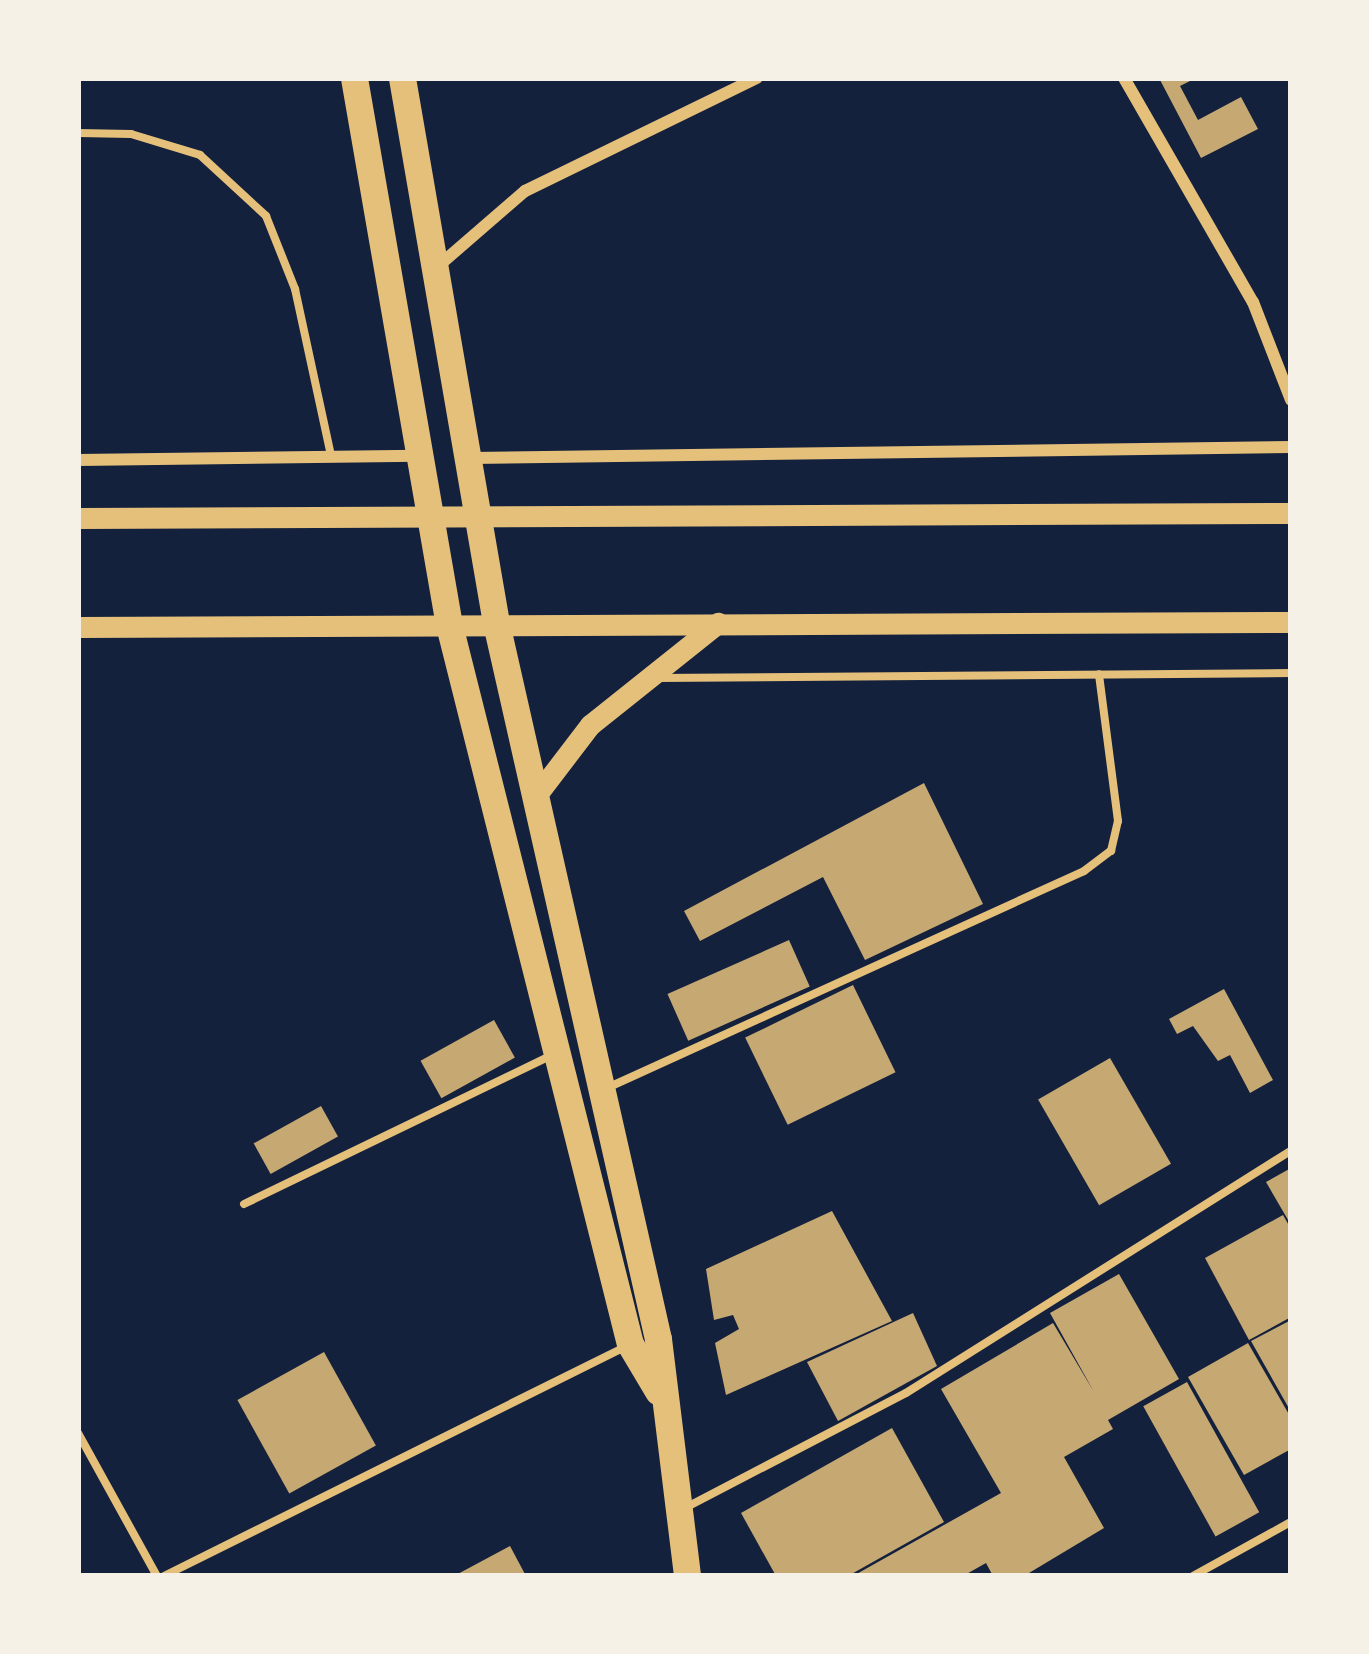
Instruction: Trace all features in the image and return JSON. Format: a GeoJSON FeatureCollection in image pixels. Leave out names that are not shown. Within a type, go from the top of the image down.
{"type":"FeatureCollection","features":[{"type":"Feature","properties":{"kind":"main road"},"geometry":{"type":"LineString","coordinates":[[354,78],[449,625],[629,1344],[659,1392]]}},
{"type":"Feature","properties":{"kind":"main road"},"geometry":{"type":"LineString","coordinates":[[402,78],[496,623],[658,1339],[659,1392],[687,1576]]}},
{"type":"Feature","properties":{"kind":"street"},"geometry":{"type":"LineString","coordinates":[[436,268],[525,191],[758,78]]}},
{"type":"Feature","properties":{"kind":"street"},"geometry":{"type":"LineString","coordinates":[[1124,78],[1253,302],[1291,400]]}},
{"type":"Feature","properties":{"kind":"street"},"geometry":{"type":"LineString","coordinates":[[468,458],[1291,447]]}},
{"type":"Feature","properties":{"kind":"street"},"geometry":{"type":"LineString","coordinates":[[78,460],[418,457]]}},
{"type":"Feature","properties":{"kind":"street"},"geometry":{"type":"LineString","coordinates":[[78,518],[478,512],[1291,513]]}},
{"type":"Feature","properties":{"kind":"street"},"geometry":{"type":"LineString","coordinates":[[78,627],[1291,622]]}},
{"type":"Feature","properties":{"kind":"street"},"geometry":{"type":"LineString","coordinates":[[535,797],[568,748],[640,680],[718,623]]}},
{"type":"Feature","properties":{"kind":"lane"},"geometry":{"type":"LineString","coordinates":[[78,133],[131,134],[200,155],[266,216],[295,289],[331,458]]}},
{"type":"Feature","properties":{"kind":"lane"},"geometry":{"type":"LineString","coordinates":[[601,1091],[1084,871],[1111,851],[1118,821],[1099,674]]}},
{"type":"Feature","properties":{"kind":"lane"},"geometry":{"type":"LineString","coordinates":[[640,680],[1291,674]]}},
{"type":"Feature","properties":{"kind":"lane"},"geometry":{"type":"LineString","coordinates":[[244,1204],[559,1052]]}},
{"type":"Feature","properties":{"kind":"lane"},"geometry":{"type":"LineString","coordinates":[[676,1511],[906,1393],[1291,1150]]}},
{"type":"Feature","properties":{"kind":"lane"},"geometry":{"type":"LineString","coordinates":[[78,1433],[161,1576],[629,1344]]}},
{"type":"Feature","properties":{"kind":"lane"},"geometry":{"type":"LineString","coordinates":[[1193,1576],[1291,1522]]}},
{"type":"Feature","properties":{"kind":"building"},"geometry":{"type":"Polygon","coordinates":[[[1159,78],[1196,78],[1180,86],[1198,120],[1241,97],[1258,129],[1201,158],[1159,78]]]}},
{"type":"Feature","properties":{"kind":"building"},"geometry":{"type":"Polygon","coordinates":[[[924,783],[983,904],[865,960],[823,877],[700,941],[684,911],[924,783]]]}},
{"type":"Feature","properties":{"kind":"building"},"geometry":{"type":"Polygon","coordinates":[[[789,940],[810,987],[688,1041],[667,994],[789,940]]]}},
{"type":"Feature","properties":{"kind":"building"},"geometry":{"type":"Polygon","coordinates":[[[853,985],[896,1072],[788,1125],[745,1038],[853,985]]]}},
{"type":"Feature","properties":{"kind":"building"},"geometry":{"type":"Polygon","coordinates":[[[1224,989],[1273,1080],[1250,1093],[1230,1055],[1218,1061],[1193,1026],[1177,1034],[1169,1019],[1224,989]]]}},
{"type":"Feature","properties":{"kind":"building"},"geometry":{"type":"Polygon","coordinates":[[[494,1020],[515,1058],[441,1098],[421,1061],[494,1020]]]}},
{"type":"Feature","properties":{"kind":"building"},"geometry":{"type":"Polygon","coordinates":[[[1110,1058],[1171,1164],[1099,1205],[1038,1100],[1110,1058]]]}},
{"type":"Feature","properties":{"kind":"building"},"geometry":{"type":"Polygon","coordinates":[[[321,1106],[338,1137],[271,1174],[254,1143],[321,1106]]]}},
{"type":"Feature","properties":{"kind":"building"},"geometry":{"type":"Polygon","coordinates":[[[1291,1168],[1291,1225],[1266,1182],[1291,1168]]]}},
{"type":"Feature","properties":{"kind":"building"},"geometry":{"type":"Polygon","coordinates":[[[832,1211],[892,1321],[726,1395],[715,1343],[739,1329],[733,1315],[714,1320],[706,1269],[832,1211]]]}},
{"type":"Feature","properties":{"kind":"building"},"geometry":{"type":"Polygon","coordinates":[[[1283,1215],[1291,1229],[1291,1317],[1249,1340],[1205,1258],[1283,1215]]]}},
{"type":"Feature","properties":{"kind":"building"},"geometry":{"type":"Polygon","coordinates":[[[1119,1274],[1179,1379],[1108,1420],[1113,1429],[1064,1457],[1104,1528],[1024,1576],[993,1576],[986,1563],[963,1576],[853,1576],[1001,1493],[941,1389],[1053,1323],[1094,1392],[1050,1313],[1119,1274]]]}},
{"type":"Feature","properties":{"kind":"building"},"geometry":{"type":"Polygon","coordinates":[[[913,1313],[937,1366],[838,1421],[807,1362],[913,1313]]]}},
{"type":"Feature","properties":{"kind":"building"},"geometry":{"type":"Polygon","coordinates":[[[1291,1320],[1291,1412],[1251,1341],[1291,1320]]]}},
{"type":"Feature","properties":{"kind":"building"},"geometry":{"type":"Polygon","coordinates":[[[1248,1343],[1291,1418],[1291,1449],[1244,1475],[1188,1377],[1248,1343]]]}},
{"type":"Feature","properties":{"kind":"building"},"geometry":{"type":"Polygon","coordinates":[[[324,1352],[376,1446],[289,1494],[237,1400],[324,1352]]]}},
{"type":"Feature","properties":{"kind":"building"},"geometry":{"type":"Polygon","coordinates":[[[1187,1382],[1259,1512],[1216,1537],[1143,1406],[1187,1382]]]}},
{"type":"Feature","properties":{"kind":"building"},"geometry":{"type":"Polygon","coordinates":[[[892,1428],[944,1522],[848,1576],[776,1576],[741,1513],[892,1428]]]}},
{"type":"Feature","properties":{"kind":"building"},"geometry":{"type":"Polygon","coordinates":[[[510,1546],[526,1576],[454,1576],[510,1546]]]}}]}
